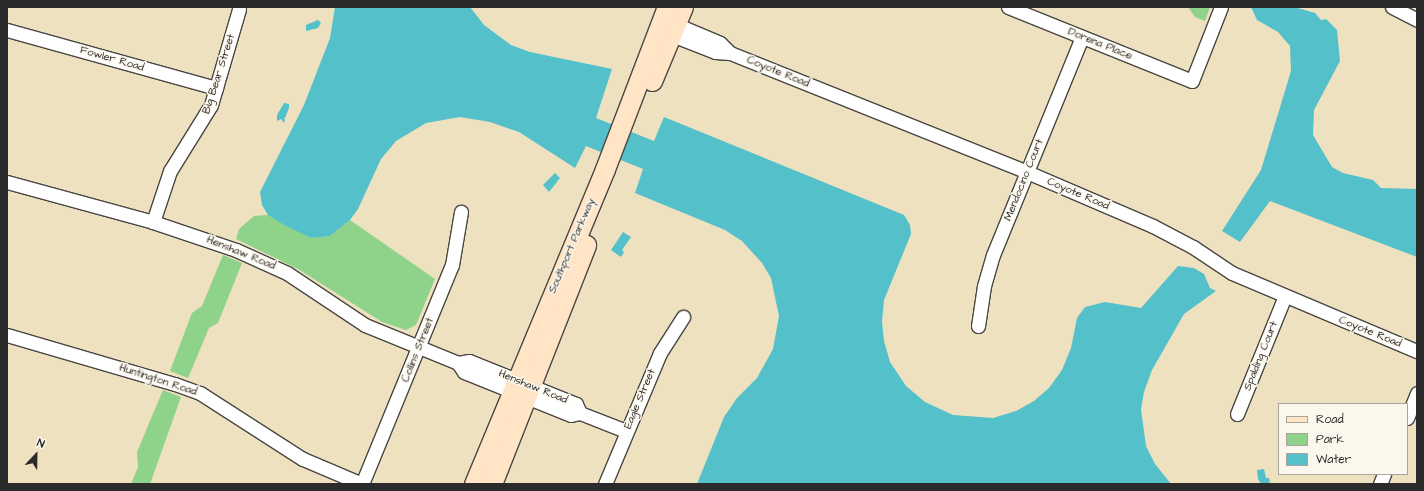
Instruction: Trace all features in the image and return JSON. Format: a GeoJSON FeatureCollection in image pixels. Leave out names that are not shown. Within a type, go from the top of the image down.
{"type":"FeatureCollection","features":[{"type":"Feature","properties":{"kind":"street","name":"Southport Parkway"},"geometry":{"type":"LineString","coordinates":[[474,484],[521,389],[610,170],[667,23],[683,7]]}},
{"type":"Feature","properties":{"kind":"street","name":"Dorena Place"},"geometry":{"type":"LineString","coordinates":[[1008,7],[1192,81],[1221,7]]}},
{"type":"Feature","properties":{"kind":"street"},"geometry":{"type":"LineString","coordinates":[[1392,7],[1417,20]]}},
{"type":"Feature","properties":{"kind":"street","name":"Big Bear Street"},"geometry":{"type":"LineString","coordinates":[[153,222],[170,171],[203,120],[216,88],[239,10]]}},
{"type":"Feature","properties":{"kind":"street","name":"Coyote Road"},"geometry":{"type":"LineString","coordinates":[[667,23],[715,52],[730,53],[1027,172],[1153,226],[1193,247],[1232,274],[1284,298],[1417,351]]}},
{"type":"Feature","properties":{"kind":"street","name":"Fowler Road"},"geometry":{"type":"LineString","coordinates":[[7,30],[216,88]]}},
{"type":"Feature","properties":{"kind":"street","name":"Mendocino Court"},"geometry":{"type":"LineString","coordinates":[[978,326],[984,286],[993,255],[1082,36]]}},
{"type":"Feature","properties":{"kind":"street","name":"Henshaw Road"},"geometry":{"type":"LineString","coordinates":[[7,182],[153,222],[260,260],[305,284],[365,325],[458,363],[469,361],[570,415],[580,413],[626,431]]}},
{"type":"Feature","properties":{"kind":"street","name":"Collins Street"},"geometry":{"type":"LineString","coordinates":[[362,484],[452,265],[461,212]]}},
{"type":"Feature","properties":{"kind":"street","name":"Spalding Court"},"geometry":{"type":"LineString","coordinates":[[1237,414],[1284,298]]}},
{"type":"Feature","properties":{"kind":"street","name":"Eagle Street"},"geometry":{"type":"LineString","coordinates":[[605,484],[660,353],[683,317]]}},
{"type":"Feature","properties":{"kind":"street","name":"Huntington Road"},"geometry":{"type":"LineString","coordinates":[[7,335],[200,393],[303,459],[362,484]]}},
{"type":"Feature","properties":{"kind":"street","name":"Southport Parkway"},"geometry":{"type":"LineString","coordinates":[[492,484],[521,389]]}},
{"type":"Feature","properties":{"kind":"street"},"geometry":{"type":"LineString","coordinates":[[1408,416],[1417,393]]}},
{"type":"Feature","properties":{"kind":"green space"},"geometry":{"type":"Polygon","coordinates":[[[1188,7],[1210,7],[1205,21],[1195,17],[1188,7]]]}},
{"type":"Feature","properties":{"kind":"green space"},"geometry":{"type":"Polygon","coordinates":[[[268,215],[311,238],[330,236],[350,220],[435,279],[416,325],[406,330],[382,322],[298,269],[236,239],[239,229],[254,216],[268,215]]]}},
{"type":"Feature","properties":{"kind":"green space"},"geometry":{"type":"Polygon","coordinates":[[[223,255],[242,263],[218,323],[209,328],[188,378],[170,371],[192,313],[202,306],[223,255]]]}},
{"type":"Feature","properties":{"kind":"green space"},"geometry":{"type":"Polygon","coordinates":[[[163,390],[181,397],[150,484],[131,484],[138,467],[137,452],[163,390]]]}},
{"type":"Feature","properties":{"kind":"water"},"geometry":{"type":"Polygon","coordinates":[[[335,7],[470,7],[484,25],[511,45],[530,52],[612,69],[596,118],[654,141],[664,117],[904,215],[910,225],[911,234],[884,300],[882,322],[884,341],[890,362],[906,386],[925,402],[953,415],[993,418],[1016,411],[1034,401],[1049,388],[1062,370],[1071,348],[1077,318],[1085,307],[1105,302],[1141,308],[1178,266],[1194,268],[1204,274],[1210,288],[1216,291],[1184,314],[1152,370],[1144,392],[1141,409],[1146,446],[1155,464],[1171,484],[697,484],[724,417],[737,398],[757,378],[773,349],[779,316],[771,278],[762,263],[742,241],[725,230],[635,193],[643,169],[586,146],[575,168],[519,132],[490,122],[460,117],[426,123],[396,141],[381,159],[358,209],[350,220],[330,236],[311,238],[284,225],[268,215],[262,205],[260,192],[304,105],[330,38],[335,7]]]}},
{"type":"Feature","properties":{"kind":"water"},"geometry":{"type":"Polygon","coordinates":[[[1251,7],[1294,7],[1315,13],[1321,20],[1326,19],[1337,30],[1340,61],[1314,110],[1313,135],[1332,167],[1343,173],[1373,180],[1381,188],[1417,189],[1417,257],[1270,201],[1240,242],[1222,231],[1261,170],[1291,71],[1290,46],[1278,32],[1257,20],[1251,7]]]}},
{"type":"Feature","properties":{"kind":"water"},"geometry":{"type":"Polygon","coordinates":[[[318,20],[321,23],[318,28],[306,31],[306,25],[318,20]]]}},
{"type":"Feature","properties":{"kind":"water"},"geometry":{"type":"Polygon","coordinates":[[[284,103],[289,104],[289,108],[285,118],[282,118],[285,119],[284,123],[281,119],[277,121],[277,115],[284,103]]]}},
{"type":"Feature","properties":{"kind":"water"},"geometry":{"type":"Polygon","coordinates":[[[555,173],[560,178],[549,192],[543,185],[555,173]]]}},
{"type":"Feature","properties":{"kind":"water"},"geometry":{"type":"Polygon","coordinates":[[[623,232],[631,237],[622,250],[624,252],[621,257],[611,250],[623,232]]]}},
{"type":"Feature","properties":{"kind":"water"},"geometry":{"type":"Polygon","coordinates":[[[1264,469],[1266,478],[1269,478],[1270,484],[1261,484],[1258,479],[1257,470],[1264,469]]]}}]}
